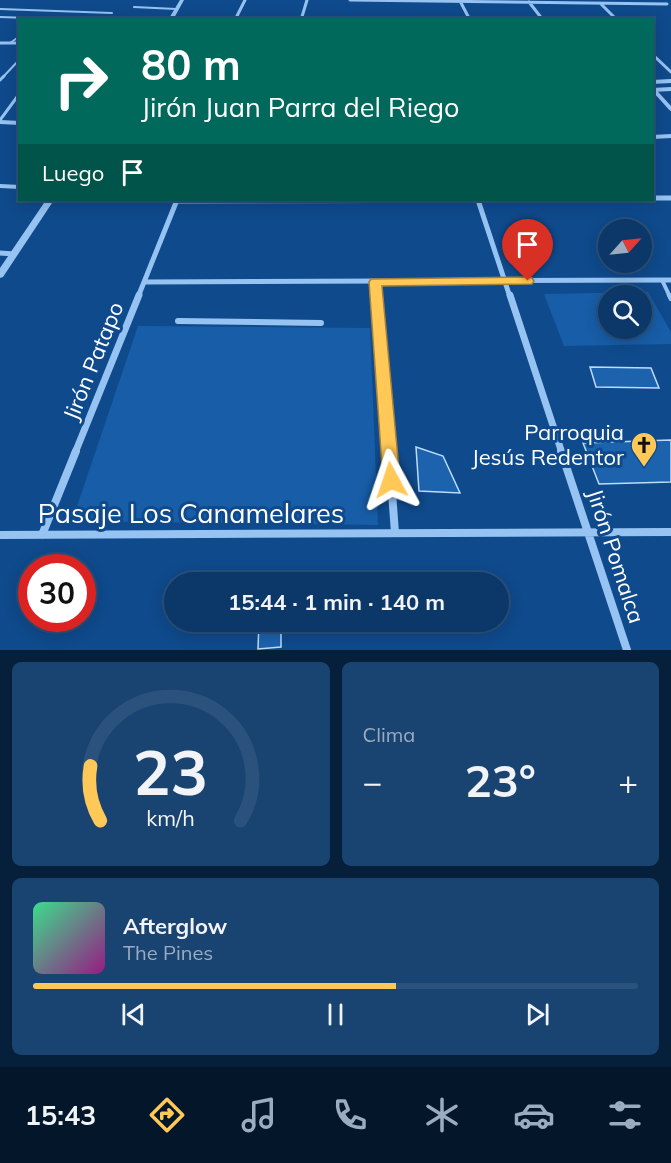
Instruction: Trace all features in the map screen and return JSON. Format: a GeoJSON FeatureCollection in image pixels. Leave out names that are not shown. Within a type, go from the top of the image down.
{"type":"FeatureCollection","features":[{"type":"Feature","properties":{"kind":"street"},"geometry":{"type":"LineString","coordinates":[[171,18],[182,0]]}},
{"type":"Feature","properties":{"kind":"street"},"geometry":{"type":"LineString","coordinates":[[236,18],[245,0]]}},
{"type":"Feature","properties":{"kind":"street"},"geometry":{"type":"LineString","coordinates":[[302,18],[307,0]]}},
{"type":"Feature","properties":{"kind":"street"},"geometry":{"type":"LineString","coordinates":[[350,0],[669,5]]}},
{"type":"Feature","properties":{"kind":"street"},"geometry":{"type":"LineString","coordinates":[[663,0],[669,5]]}},
{"type":"Feature","properties":{"kind":"street"},"geometry":{"type":"LineString","coordinates":[[460,1],[469,18]]}},
{"type":"Feature","properties":{"kind":"street"},"geometry":{"type":"LineString","coordinates":[[529,2],[541,18]]}},
{"type":"Feature","properties":{"kind":"street"},"geometry":{"type":"LineString","coordinates":[[600,3],[615,18]]}},
{"type":"Feature","properties":{"kind":"street"},"geometry":{"type":"LineString","coordinates":[[0,43],[18,44]]}},
{"type":"Feature","properties":{"kind":"street"},"geometry":{"type":"LineString","coordinates":[[654,56],[671,72]]}},
{"type":"Feature","properties":{"kind":"street"},"geometry":{"type":"LineString","coordinates":[[654,82],[671,81]]}},
{"type":"Feature","properties":{"kind":"street"},"geometry":{"type":"LineString","coordinates":[[654,89],[671,89]]}},
{"type":"Feature","properties":{"kind":"street"},"geometry":{"type":"LineString","coordinates":[[654,90],[671,109]]}},
{"type":"Feature","properties":{"kind":"street"},"geometry":{"type":"LineString","coordinates":[[0,121],[18,123]]}},
{"type":"Feature","properties":{"kind":"street"},"geometry":{"type":"LineString","coordinates":[[654,136],[671,136]]}},
{"type":"Feature","properties":{"kind":"street"},"geometry":{"type":"LineString","coordinates":[[654,198],[671,198]]}},
{"type":"Feature","properties":{"kind":"street"},"geometry":{"type":"LineString","coordinates":[[0,275],[49,201]]}},
{"type":"Feature","properties":{"kind":"street","name":"Jirón Patapo"},"geometry":{"type":"LineString","coordinates":[[42,535],[177,201]]}},
{"type":"Feature","properties":{"kind":"street","name":"Jirón Pomalca"},"geometry":{"type":"LineString","coordinates":[[479,201],[590,532],[627,650]]}},
{"type":"Feature","properties":{"kind":"street"},"geometry":{"type":"LineString","coordinates":[[0,253],[14,254]]}},
{"type":"Feature","properties":{"kind":"street"},"geometry":{"type":"LineString","coordinates":[[144,282],[671,280]]}},
{"type":"Feature","properties":{"kind":"street"},"geometry":{"type":"LineString","coordinates":[[376,282],[395,533]]}},
{"type":"Feature","properties":{"kind":"street"},"geometry":{"type":"LineString","coordinates":[[178,321],[321,323]]}},
{"type":"Feature","properties":{"kind":"street","name":"Pasaje Los Canamelares"},"geometry":{"type":"LineString","coordinates":[[0,535],[671,532]]}},
{"type":"Feature","properties":{"kind":"lane"},"geometry":{"type":"LineString","coordinates":[[134,7],[176,9]]}},
{"type":"Feature","properties":{"kind":"lane"},"geometry":{"type":"LineString","coordinates":[[0,9],[112,13]]}},
{"type":"Feature","properties":{"kind":"lane"},"geometry":{"type":"LineString","coordinates":[[0,17],[30,18]]}},
{"type":"Feature","properties":{"kind":"lane"},"geometry":{"type":"LineString","coordinates":[[10,43],[18,37]]}},
{"type":"Feature","properties":{"kind":"lane"},"geometry":{"type":"LineString","coordinates":[[0,80],[18,61]]}},
{"type":"Feature","properties":{"kind":"lane"},"geometry":{"type":"LineString","coordinates":[[0,121],[18,96]]}},
{"type":"Feature","properties":{"kind":"lane"},"geometry":{"type":"LineString","coordinates":[[0,186],[18,187]]}},
{"type":"Feature","properties":{"kind":"lane"},"geometry":{"type":"LineString","coordinates":[[662,280],[671,299]]}},
{"type":"Feature","properties":{"kind":"shaded area"},"geometry":{"type":"Polygon","coordinates":[[[598,293],[598,339],[652,339],[652,299],[671,332],[671,344],[564,346],[544,294],[598,293]]]}},
{"type":"Feature","properties":{"kind":"shaded area"},"geometry":{"type":"Polygon","coordinates":[[[138,326],[370,328],[378,525],[72,521],[138,326]]]}},
{"type":"Feature","properties":{"kind":"building"},"geometry":{"type":"Polygon","coordinates":[[[590,367],[651,368],[659,388],[596,387],[590,367]]]}},
{"type":"Feature","properties":{"kind":"building"},"geometry":{"type":"Polygon","coordinates":[[[671,440],[671,482],[599,484],[583,443],[671,440]]]}},
{"type":"Feature","properties":{"kind":"building"},"geometry":{"type":"Polygon","coordinates":[[[416,447],[443,456],[460,493],[419,491],[416,447]]]}},
{"type":"Feature","properties":{"kind":"building"},"geometry":{"type":"Polygon","coordinates":[[[259,632],[281,632],[281,647],[258,649],[259,632]]]}},
{"type":"Feature","properties":{"kind":"place","name":"Parroquia Jesús Redentor"},"geometry":{"type":"Point","coordinates":[644,468]}},
{"type":"Feature","properties":{"kind":"route"},"geometry":{"type":"LineString","coordinates":[[391,480],[376,282],[528,281]]}}]}
